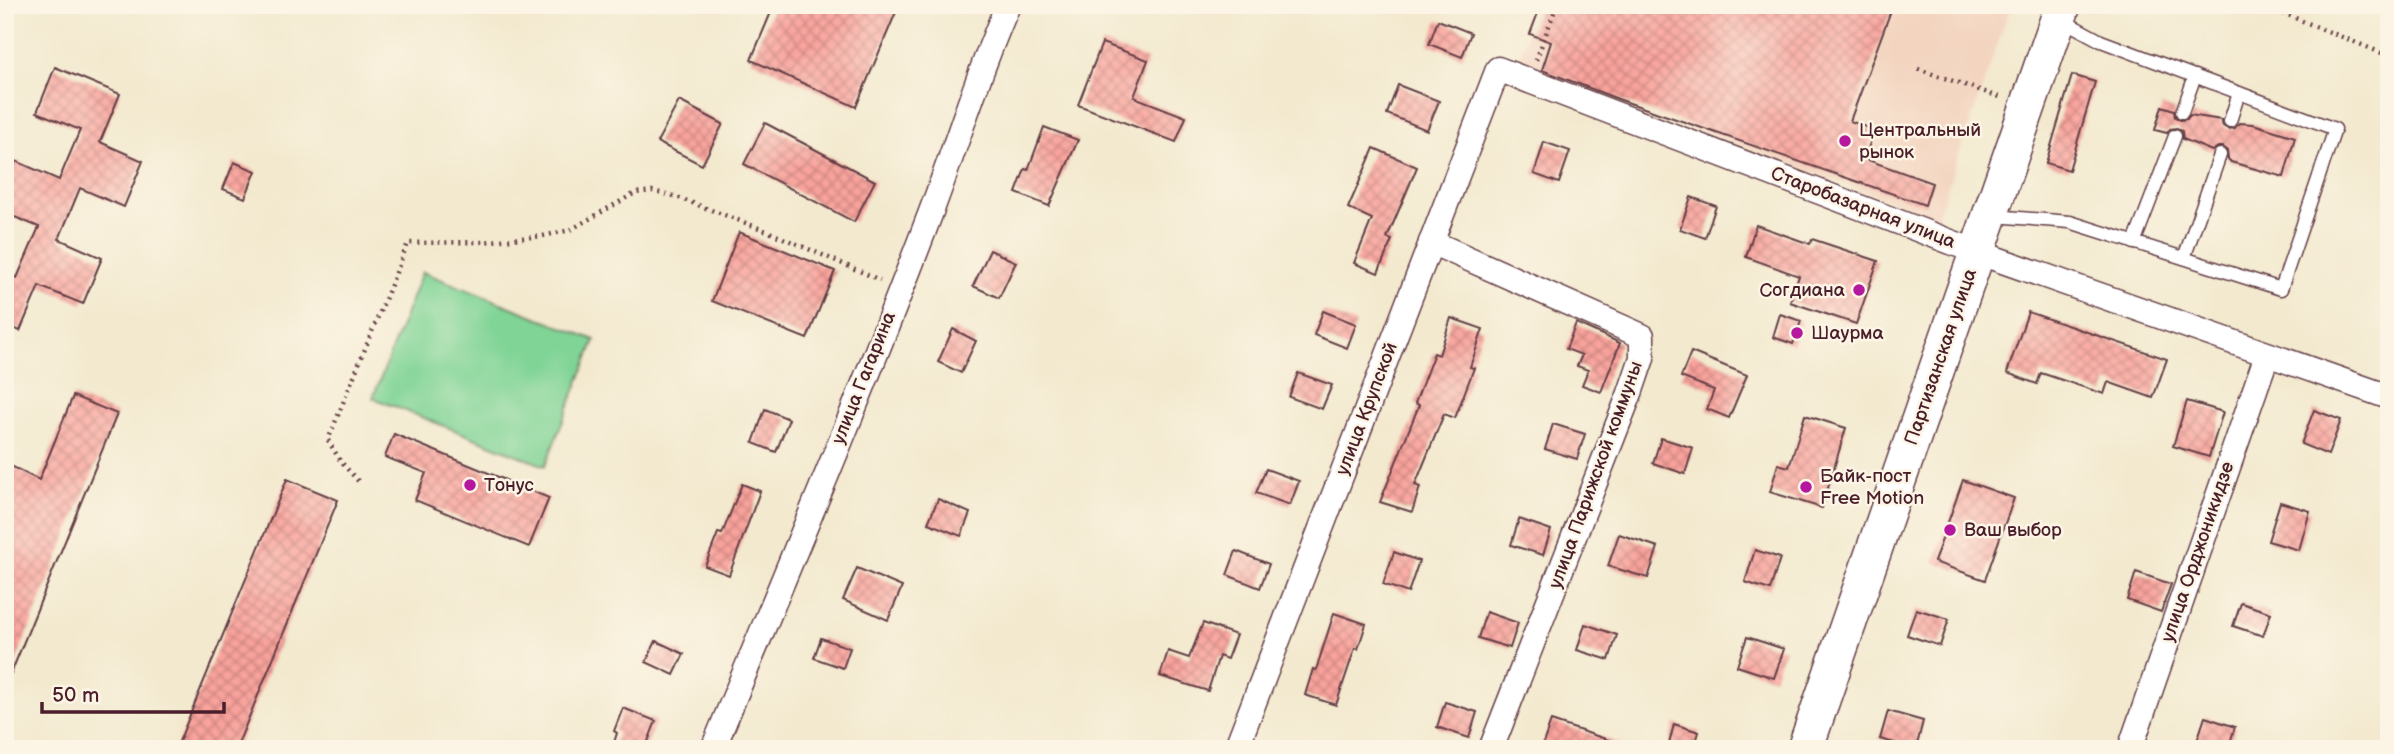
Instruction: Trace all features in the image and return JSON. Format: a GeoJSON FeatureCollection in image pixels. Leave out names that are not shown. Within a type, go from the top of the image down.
{"type":"FeatureCollection","features":[{"type":"Feature","properties":{"kind":"main road","name":"Партизанская улица"},"geometry":{"type":"LineString","coordinates":[[1805,749],[2060,11]]}},
{"type":"Feature","properties":{"kind":"street","name":"улица Гагарина"},"geometry":{"type":"LineString","coordinates":[[713,749],[934,203],[983,61],[1008,5]]}},
{"type":"Feature","properties":{"kind":"street","name":"Старобазарная улица"},"geometry":{"type":"LineString","coordinates":[[1498,69],[1978,252],[2389,397]]}},
{"type":"Feature","properties":{"kind":"street","name":"улица Крупской"},"geometry":{"type":"LineString","coordinates":[[1236,749],[1498,69]]}},
{"type":"Feature","properties":{"kind":"street","name":"улица Парижской коммуны"},"geometry":{"type":"LineString","coordinates":[[1431,243],[1642,336],[1642,358],[1630,393],[1491,749]]}},
{"type":"Feature","properties":{"kind":"street","name":"улица Орджоникидзе"},"geometry":{"type":"LineString","coordinates":[[2130,749],[2267,355]]}},
{"type":"Feature","properties":{"kind":"lane"},"geometry":{"type":"LineString","coordinates":[[1990,216],[2070,222],[2281,289],[2335,129],[2101,41],[2060,11]]}},
{"type":"Feature","properties":{"kind":"lane"},"geometry":{"type":"LineString","coordinates":[[2182,112],[2195,76]]}},
{"type":"Feature","properties":{"kind":"lane"},"geometry":{"type":"LineString","coordinates":[[2230,121],[2239,93]]}},
{"type":"Feature","properties":{"kind":"lane"},"geometry":{"type":"LineString","coordinates":[[2134,243],[2175,136]]}},
{"type":"Feature","properties":{"kind":"lane"},"geometry":{"type":"LineString","coordinates":[[2184,258],[2220,155]]}},
{"type":"Feature","properties":{"kind":"path"},"geometry":{"type":"LineString","coordinates":[[1528,80],[1556,5]]}},
{"type":"Feature","properties":{"kind":"path"},"geometry":{"type":"LineString","coordinates":[[2263,5],[2389,55]]}},
{"type":"Feature","properties":{"kind":"path"},"geometry":{"type":"LineString","coordinates":[[1918,69],[2028,106]]}},
{"type":"Feature","properties":{"kind":"path"},"geometry":{"type":"LineString","coordinates":[[358,481],[341,462],[328,440],[408,243],[481,242],[543,236],[570,230],[635,193],[652,191],[674,196],[754,227],[900,288]]}},
{"type":"Feature","properties":{"kind":"shaded area","name":"Центральный рынок"},"geometry":{"type":"Polygon","coordinates":[[[1536,5],[2011,5],[1937,218],[1517,64],[1536,5]]]}},
{"type":"Feature","properties":{"kind":"green space"},"geometry":{"type":"Polygon","coordinates":[[[422,272],[595,340],[545,466],[373,398],[422,272]]]}},
{"type":"Feature","properties":{"kind":"building"},"geometry":{"type":"Polygon","coordinates":[[[774,5],[899,5],[856,107],[751,60],[774,5]]]}},
{"type":"Feature","properties":{"kind":"building","name":"Центральный рынок"},"geometry":{"type":"Polygon","coordinates":[[[1541,5],[1893,5],[1850,121],[1874,130],[1865,159],[1932,183],[1925,205],[1542,70],[1551,42],[1530,34],[1541,5]]]}},
{"type":"Feature","properties":{"kind":"building"},"geometry":{"type":"Polygon","coordinates":[[[1438,20],[1471,33],[1462,57],[1429,44],[1438,20]]]}},
{"type":"Feature","properties":{"kind":"building"},"geometry":{"type":"Polygon","coordinates":[[[1102,43],[1148,60],[1134,97],[1186,117],[1176,142],[1078,105],[1102,43]]]}},
{"type":"Feature","properties":{"kind":"building"},"geometry":{"type":"Polygon","coordinates":[[[55,67],[120,94],[100,142],[143,161],[124,207],[80,188],[59,239],[102,258],[83,304],[39,286],[20,331],[5,325],[5,273],[17,278],[39,227],[5,213],[5,186],[16,161],[59,180],[80,130],[37,112],[55,67]]]}},
{"type":"Feature","properties":{"kind":"building"},"geometry":{"type":"Polygon","coordinates":[[[2072,75],[2095,82],[2069,170],[2046,163],[2072,75]]]}},
{"type":"Feature","properties":{"kind":"building"},"geometry":{"type":"Polygon","coordinates":[[[1398,85],[1439,101],[1427,130],[1387,114],[1398,85]]]}},
{"type":"Feature","properties":{"kind":"building"},"geometry":{"type":"Polygon","coordinates":[[[679,101],[723,124],[702,165],[657,142],[679,101]]]}},
{"type":"Feature","properties":{"kind":"building"},"geometry":{"type":"Polygon","coordinates":[[[2162,106],[2174,110],[2175,117],[2180,120],[2187,119],[2190,115],[2221,120],[2223,126],[2228,129],[2235,128],[2239,123],[2253,124],[2295,137],[2284,177],[2231,162],[2227,150],[2223,147],[2212,151],[2183,139],[2182,131],[2177,128],[2170,129],[2167,133],[2155,130],[2162,106]]]}},
{"type":"Feature","properties":{"kind":"building"},"geometry":{"type":"Polygon","coordinates":[[[765,123],[875,181],[854,222],[744,164],[765,123]]]}},
{"type":"Feature","properties":{"kind":"building"},"geometry":{"type":"Polygon","coordinates":[[[1044,127],[1078,140],[1049,206],[1016,193],[1044,127]]]}},
{"type":"Feature","properties":{"kind":"building"},"geometry":{"type":"Polygon","coordinates":[[[1544,142],[1570,151],[1559,183],[1534,174],[1544,142]]]}},
{"type":"Feature","properties":{"kind":"building"},"geometry":{"type":"Polygon","coordinates":[[[1374,148],[1417,167],[1387,238],[1392,240],[1378,273],[1354,263],[1372,219],[1348,208],[1374,148]]]}},
{"type":"Feature","properties":{"kind":"building"},"geometry":{"type":"Polygon","coordinates":[[[234,162],[256,171],[245,198],[223,189],[234,162]]]}},
{"type":"Feature","properties":{"kind":"building"},"geometry":{"type":"Polygon","coordinates":[[[1691,197],[1716,206],[1705,238],[1680,229],[1691,197]]]}},
{"type":"Feature","properties":{"kind":"building"},"geometry":{"type":"Polygon","coordinates":[[[1756,225],[1810,244],[1812,239],[1878,261],[1856,324],[1790,302],[1799,276],[1746,257],[1756,225]]]}},
{"type":"Feature","properties":{"kind":"building"},"geometry":{"type":"Polygon","coordinates":[[[739,232],[835,271],[807,339],[712,301],[739,232]]]}},
{"type":"Feature","properties":{"kind":"building"},"geometry":{"type":"Polygon","coordinates":[[[990,250],[1016,262],[999,298],[973,286],[990,250]]]}},
{"type":"Feature","properties":{"kind":"building"},"geometry":{"type":"Polygon","coordinates":[[[1323,311],[1356,324],[1347,348],[1314,335],[1323,311]]]}},
{"type":"Feature","properties":{"kind":"building"},"geometry":{"type":"Polygon","coordinates":[[[2028,312],[2167,359],[2153,398],[2108,382],[2104,394],[2041,373],[2037,384],[2007,373],[2028,312]]]}},
{"type":"Feature","properties":{"kind":"building"},"geometry":{"type":"Polygon","coordinates":[[[1780,314],[1801,321],[1793,344],[1773,337],[1780,314]]]}},
{"type":"Feature","properties":{"kind":"building"},"geometry":{"type":"Polygon","coordinates":[[[1451,318],[1483,329],[1470,367],[1474,368],[1455,418],[1444,414],[1415,485],[1420,487],[1412,512],[1380,502],[1419,405],[1415,403],[1434,353],[1439,355],[1451,318]]]}},
{"type":"Feature","properties":{"kind":"building"},"geometry":{"type":"Polygon","coordinates":[[[1576,323],[1620,343],[1601,392],[1582,385],[1588,370],[1577,366],[1582,355],[1566,349],[1576,323]]]}},
{"type":"Feature","properties":{"kind":"building"},"geometry":{"type":"Polygon","coordinates":[[[953,329],[976,341],[961,373],[938,362],[953,329]]]}},
{"type":"Feature","properties":{"kind":"building"},"geometry":{"type":"Polygon","coordinates":[[[1691,352],[1747,375],[1729,418],[1707,409],[1714,390],[1681,377],[1691,352]]]}},
{"type":"Feature","properties":{"kind":"building"},"geometry":{"type":"Polygon","coordinates":[[[1298,373],[1332,385],[1322,409],[1289,397],[1298,373]]]}},
{"type":"Feature","properties":{"kind":"building"},"geometry":{"type":"Polygon","coordinates":[[[73,396],[117,414],[5,688],[5,463],[39,480],[73,396]]]}},
{"type":"Feature","properties":{"kind":"building"},"geometry":{"type":"Polygon","coordinates":[[[2187,401],[2223,412],[2209,457],[2173,446],[2187,401]]]}},
{"type":"Feature","properties":{"kind":"building"},"geometry":{"type":"Polygon","coordinates":[[[765,409],[789,419],[776,452],[753,443],[765,409]]]}},
{"type":"Feature","properties":{"kind":"building"},"geometry":{"type":"Polygon","coordinates":[[[2314,410],[2341,420],[2328,455],[2301,444],[2314,410]]]}},
{"type":"Feature","properties":{"kind":"building"},"geometry":{"type":"Polygon","coordinates":[[[1805,415],[1846,428],[1822,508],[1770,492],[1778,464],[1789,467],[1805,415]]]}},
{"type":"Feature","properties":{"kind":"building"},"geometry":{"type":"Polygon","coordinates":[[[1553,424],[1585,434],[1577,459],[1545,449],[1553,424]]]}},
{"type":"Feature","properties":{"kind":"building","name":"Тонус"},"geometry":{"type":"Polygon","coordinates":[[[394,434],[549,498],[529,547],[415,500],[426,473],[385,457],[394,434]]]}},
{"type":"Feature","properties":{"kind":"building"},"geometry":{"type":"Polygon","coordinates":[[[1661,438],[1693,448],[1685,474],[1653,463],[1661,438]]]}},
{"type":"Feature","properties":{"kind":"building"},"geometry":{"type":"Polygon","coordinates":[[[1266,469],[1299,481],[1290,505],[1256,493],[1266,469]]]}},
{"type":"Feature","properties":{"kind":"building"},"geometry":{"type":"Polygon","coordinates":[[[287,479],[338,500],[236,749],[176,749],[287,479]]]}},
{"type":"Feature","properties":{"kind":"building"},"geometry":{"type":"Polygon","coordinates":[[[1963,480],[2014,498],[1985,580],[1934,562],[1963,480]]]}},
{"type":"Feature","properties":{"kind":"building"},"geometry":{"type":"Polygon","coordinates":[[[742,484],[760,491],[729,575],[705,566],[718,533],[722,534],[742,484]]]}},
{"type":"Feature","properties":{"kind":"building"},"geometry":{"type":"Polygon","coordinates":[[[938,499],[970,513],[961,536],[928,523],[938,499]]]}},
{"type":"Feature","properties":{"kind":"building"},"geometry":{"type":"Polygon","coordinates":[[[2280,502],[2310,511],[2299,550],[2268,541],[2280,502]]]}},
{"type":"Feature","properties":{"kind":"building"},"geometry":{"type":"Polygon","coordinates":[[[1519,519],[1551,530],[1543,555],[1511,545],[1519,519]]]}},
{"type":"Feature","properties":{"kind":"building"},"geometry":{"type":"Polygon","coordinates":[[[1619,534],[1658,547],[1648,578],[1608,566],[1619,534]]]}},
{"type":"Feature","properties":{"kind":"building"},"geometry":{"type":"Polygon","coordinates":[[[1755,550],[1780,558],[1770,590],[1745,582],[1755,550]]]}},
{"type":"Feature","properties":{"kind":"building"},"geometry":{"type":"Polygon","coordinates":[[[1236,551],[1269,564],[1260,588],[1227,575],[1236,551]]]}},
{"type":"Feature","properties":{"kind":"building"},"geometry":{"type":"Polygon","coordinates":[[[1394,552],[1419,561],[1408,593],[1383,584],[1394,552]]]}},
{"type":"Feature","properties":{"kind":"building"},"geometry":{"type":"Polygon","coordinates":[[[857,568],[902,587],[888,620],[843,600],[857,568]]]}},
{"type":"Feature","properties":{"kind":"building"},"geometry":{"type":"Polygon","coordinates":[[[2136,572],[2171,584],[2161,612],[2127,600],[2136,572]]]}},
{"type":"Feature","properties":{"kind":"building"},"geometry":{"type":"Polygon","coordinates":[[[2241,603],[2271,613],[2263,636],[2233,626],[2241,603]]]}},
{"type":"Feature","properties":{"kind":"building"},"geometry":{"type":"Polygon","coordinates":[[[1916,609],[1949,619],[1940,646],[1907,635],[1916,609]]]}},
{"type":"Feature","properties":{"kind":"building"},"geometry":{"type":"Polygon","coordinates":[[[1486,612],[1518,623],[1510,648],[1478,638],[1486,612]]]}},
{"type":"Feature","properties":{"kind":"building"},"geometry":{"type":"Polygon","coordinates":[[[1334,613],[1366,624],[1336,705],[1305,695],[1334,613]]]}},
{"type":"Feature","properties":{"kind":"building"},"geometry":{"type":"Polygon","coordinates":[[[1203,623],[1236,635],[1227,659],[1219,656],[1208,691],[1160,676],[1168,651],[1189,658],[1203,623]]]}},
{"type":"Feature","properties":{"kind":"building"},"geometry":{"type":"Polygon","coordinates":[[[1585,624],[1617,635],[1609,660],[1577,650],[1585,624]]]}},
{"type":"Feature","properties":{"kind":"building"},"geometry":{"type":"Polygon","coordinates":[[[1747,637],[1784,649],[1774,678],[1737,666],[1747,637]]]}},
{"type":"Feature","properties":{"kind":"building"},"geometry":{"type":"Polygon","coordinates":[[[821,638],[850,648],[843,668],[814,658],[821,638]]]}},
{"type":"Feature","properties":{"kind":"building"},"geometry":{"type":"Polygon","coordinates":[[[656,641],[684,654],[674,675],[646,662],[656,641]]]}},
{"type":"Feature","properties":{"kind":"building"},"geometry":{"type":"Polygon","coordinates":[[[1445,702],[1477,712],[1469,738],[1437,727],[1445,702]]]}},
{"type":"Feature","properties":{"kind":"building"},"geometry":{"type":"Polygon","coordinates":[[[623,708],[656,721],[645,749],[612,749],[617,733],[614,731],[623,708]]]}},
{"type":"Feature","properties":{"kind":"building"},"geometry":{"type":"Polygon","coordinates":[[[1888,711],[1923,721],[1916,749],[1880,739],[1888,711]]]}},
{"type":"Feature","properties":{"kind":"building"},"geometry":{"type":"Polygon","coordinates":[[[2205,717],[2235,727],[2228,749],[2197,741],[2205,717]]]}},
{"type":"Feature","properties":{"kind":"building"},"geometry":{"type":"Polygon","coordinates":[[[1551,721],[1624,745],[1623,749],[1541,749],[1551,721]]]}},
{"type":"Feature","properties":{"kind":"building"},"geometry":{"type":"Polygon","coordinates":[[[1674,724],[1699,732],[1694,749],[1669,744],[1674,724]]]}},
{"type":"Feature","properties":{"kind":"place","name":"Центральный рынок"},"geometry":{"type":"Point","coordinates":[1845,141]}},
{"type":"Feature","properties":{"kind":"place","name":"Согдиана"},"geometry":{"type":"Point","coordinates":[1859,290]}},
{"type":"Feature","properties":{"kind":"place","name":"Шаурма"},"geometry":{"type":"Point","coordinates":[1797,333]}},
{"type":"Feature","properties":{"kind":"place","name":"Тонус"},"geometry":{"type":"Point","coordinates":[470,485]}},
{"type":"Feature","properties":{"kind":"place","name":"Байк-пост Free Motion"},"geometry":{"type":"Point","coordinates":[1806,487]}},
{"type":"Feature","properties":{"kind":"place","name":"Ваш выбор"},"geometry":{"type":"Point","coordinates":[1950,530]}}]}
